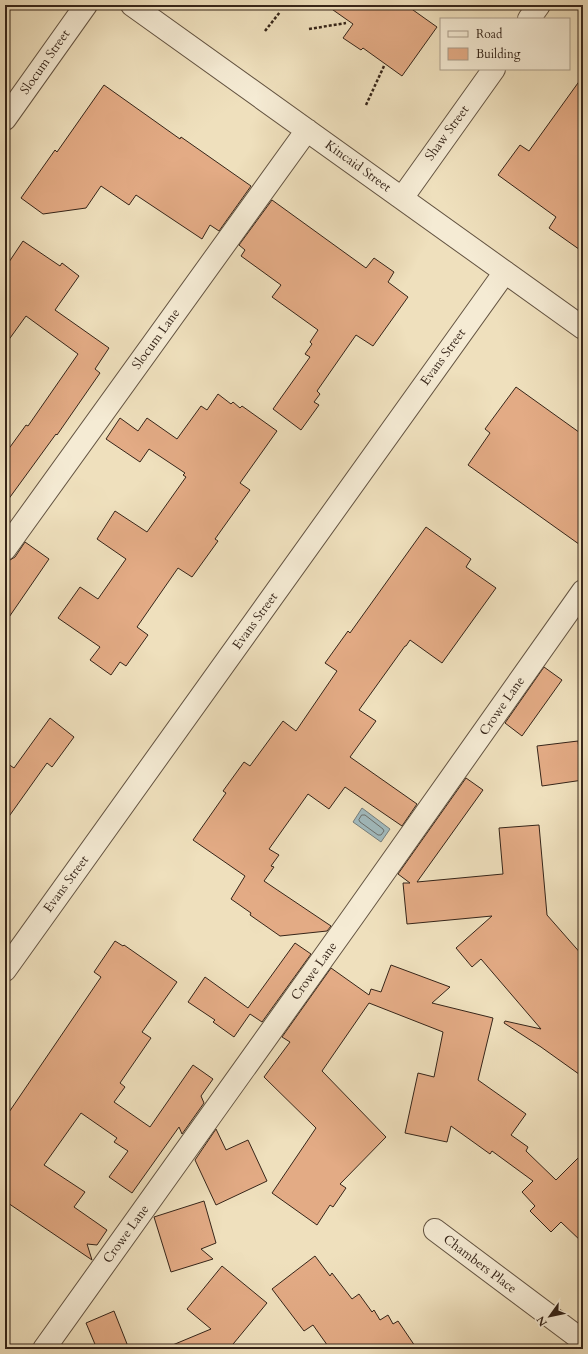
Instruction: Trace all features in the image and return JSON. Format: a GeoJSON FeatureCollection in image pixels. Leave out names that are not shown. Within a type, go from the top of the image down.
{"type":"FeatureCollection","features":[{"type":"Feature","properties":{"kind":"street","name":"Slocum Street"},"geometry":{"type":"LineString","coordinates":[[5,119],[86,5]]}},
{"type":"Feature","properties":{"kind":"street","name":"Kincaid Street"},"geometry":{"type":"LineString","coordinates":[[132,5],[583,328]]}},
{"type":"Feature","properties":{"kind":"street"},"geometry":{"type":"LineString","coordinates":[[530,18],[539,5]]}},
{"type":"Feature","properties":{"kind":"street","name":"Shaw Street"},"geometry":{"type":"LineString","coordinates":[[402,198],[493,70]]}},
{"type":"Feature","properties":{"kind":"street","name":"Slocum Lane"},"geometry":{"type":"LineString","coordinates":[[5,549],[307,130]]}},
{"type":"Feature","properties":{"kind":"street","name":"Evans Street"},"geometry":{"type":"LineString","coordinates":[[5,970],[505,272]]}},
{"type":"Feature","properties":{"kind":"street","name":"Crowe Lane"},"geometry":{"type":"LineString","coordinates":[[44,1349],[350,921],[583,591]]}},
{"type":"Feature","properties":{"kind":"street","name":"Chambers Place"},"geometry":{"type":"LineString","coordinates":[[435,1230],[583,1341]]}},
{"type":"Feature","properties":{"kind":"path"},"geometry":{"type":"LineString","coordinates":[[236,5],[236,10]]}},
{"type":"Feature","properties":{"kind":"path"},"geometry":{"type":"LineString","coordinates":[[265,32],[280,12]]}},
{"type":"Feature","properties":{"kind":"path"},"geometry":{"type":"LineString","coordinates":[[309,29],[346,23]]}},
{"type":"Feature","properties":{"kind":"path"},"geometry":{"type":"LineString","coordinates":[[366,105],[384,66]]}},
{"type":"Feature","properties":{"kind":"water"},"geometry":{"type":"Polygon","coordinates":[[[362,808],[390,829],[381,842],[353,822],[362,808]]]}},
{"type":"Feature","properties":{"kind":"building"},"geometry":{"type":"Polygon","coordinates":[[[326,5],[406,5],[437,27],[402,76],[363,48],[361,50],[343,38],[353,24],[326,5]]]}},
{"type":"Feature","properties":{"kind":"building"},"geometry":{"type":"Polygon","coordinates":[[[583,76],[583,252],[549,228],[556,217],[498,175],[520,145],[529,151],[583,76]]]}},
{"type":"Feature","properties":{"kind":"building"},"geometry":{"type":"Polygon","coordinates":[[[104,85],[180,139],[181,137],[251,186],[219,231],[210,225],[202,239],[136,195],[129,205],[101,186],[86,208],[43,214],[21,198],[55,150],[57,152],[104,85]]]}},
{"type":"Feature","properties":{"kind":"building"},"geometry":{"type":"Polygon","coordinates":[[[272,200],[366,268],[374,258],[394,272],[388,282],[408,297],[373,346],[356,335],[317,391],[320,394],[314,402],[319,405],[301,430],[273,409],[310,357],[305,354],[312,344],[310,342],[318,330],[272,297],[281,285],[241,256],[245,250],[239,245],[272,200]]]}},
{"type":"Feature","properties":{"kind":"building"},"geometry":{"type":"Polygon","coordinates":[[[23,241],[60,266],[62,263],[79,276],[55,310],[109,348],[95,369],[100,373],[57,435],[56,434],[5,504],[5,454],[26,425],[28,426],[78,354],[26,316],[5,345],[5,268],[23,241]]]}},
{"type":"Feature","properties":{"kind":"building"},"geometry":{"type":"Polygon","coordinates":[[[516,387],[583,435],[583,547],[468,465],[490,433],[485,429],[516,387]]]}},
{"type":"Feature","properties":{"kind":"building"},"geometry":{"type":"Polygon","coordinates":[[[218,394],[231,404],[233,402],[240,408],[242,406],[277,431],[240,483],[250,490],[215,539],[218,541],[192,577],[178,568],[137,627],[148,635],[126,666],[120,662],[111,675],[90,660],[100,647],[58,618],[80,587],[98,599],[126,559],[97,539],[115,511],[147,532],[186,477],[183,475],[185,473],[149,449],[140,462],[106,439],[120,418],[138,431],[147,418],[177,439],[201,406],[207,410],[218,394]]]}},
{"type":"Feature","properties":{"kind":"building"},"geometry":{"type":"Polygon","coordinates":[[[426,527],[471,559],[466,567],[496,588],[442,663],[410,640],[359,710],[376,721],[350,757],[417,804],[402,826],[345,787],[329,809],[308,794],[269,849],[279,855],[271,866],[274,867],[264,881],[331,926],[327,931],[280,936],[250,915],[251,913],[231,899],[245,876],[193,840],[226,793],[223,791],[244,762],[250,766],[283,721],[296,731],[337,671],[325,663],[348,631],[350,633],[426,527]]]}},
{"type":"Feature","properties":{"kind":"building"},"geometry":{"type":"Polygon","coordinates":[[[25,542],[49,559],[5,623],[5,561],[15,557],[25,542]]]}},
{"type":"Feature","properties":{"kind":"building"},"geometry":{"type":"Polygon","coordinates":[[[544,667],[562,680],[522,736],[505,723],[544,667]]]}},
{"type":"Feature","properties":{"kind":"building"},"geometry":{"type":"Polygon","coordinates":[[[50,718],[74,737],[52,767],[47,763],[5,822],[5,762],[14,768],[50,718]]]}},
{"type":"Feature","properties":{"kind":"building"},"geometry":{"type":"Polygon","coordinates":[[[578,741],[583,780],[542,786],[537,746],[578,741]]]}},
{"type":"Feature","properties":{"kind":"building"},"geometry":{"type":"Polygon","coordinates":[[[466,778],[483,790],[417,882],[503,874],[499,828],[539,825],[547,915],[583,956],[583,1077],[504,1023],[505,1021],[541,1029],[481,959],[472,967],[456,948],[492,916],[407,924],[403,883],[410,883],[398,874],[466,778]]]}},
{"type":"Feature","properties":{"kind":"building"},"geometry":{"type":"Polygon","coordinates":[[[115,941],[123,946],[124,945],[177,982],[142,1032],[151,1038],[120,1083],[125,1087],[114,1102],[150,1127],[193,1065],[213,1079],[201,1096],[204,1103],[182,1134],[179,1127],[132,1193],[109,1177],[128,1151],[114,1142],[117,1138],[81,1113],[44,1165],[85,1192],[74,1207],[107,1230],[97,1245],[87,1244],[92,1260],[5,1201],[5,1118],[101,977],[94,972],[115,941]]]}},
{"type":"Feature","properties":{"kind":"building"},"geometry":{"type":"Polygon","coordinates":[[[295,943],[311,954],[262,1022],[250,1014],[234,1037],[213,1022],[215,1020],[188,1002],[205,977],[248,1008],[295,943]]]}},
{"type":"Feature","properties":{"kind":"building"},"geometry":{"type":"Polygon","coordinates":[[[391,965],[450,987],[432,1003],[493,1018],[478,1080],[526,1114],[511,1135],[528,1147],[526,1151],[556,1180],[583,1153],[583,1243],[561,1222],[551,1232],[530,1211],[535,1206],[522,1192],[533,1181],[492,1151],[490,1154],[451,1126],[447,1142],[405,1133],[418,1073],[434,1077],[443,1032],[369,1003],[322,1071],[386,1137],[340,1184],[346,1188],[333,1207],[330,1205],[317,1225],[272,1193],[316,1128],[264,1077],[290,1042],[282,1037],[331,968],[369,995],[371,989],[381,992],[391,965]]]}},
{"type":"Feature","properties":{"kind":"building"},"geometry":{"type":"Polygon","coordinates":[[[216,1129],[226,1150],[248,1140],[267,1181],[216,1205],[195,1160],[216,1129]]]}},
{"type":"Feature","properties":{"kind":"building"},"geometry":{"type":"Polygon","coordinates":[[[204,1201],[216,1243],[201,1249],[213,1259],[171,1272],[154,1217],[204,1201]]]}},
{"type":"Feature","properties":{"kind":"building"},"geometry":{"type":"Polygon","coordinates":[[[315,1256],[330,1276],[332,1273],[352,1299],[359,1294],[372,1312],[374,1310],[380,1320],[388,1315],[393,1324],[398,1321],[417,1349],[330,1349],[313,1325],[304,1331],[272,1289],[315,1256]]]}},
{"type":"Feature","properties":{"kind":"building"},"geometry":{"type":"Polygon","coordinates":[[[222,1266],[267,1303],[229,1349],[163,1349],[211,1329],[187,1309],[222,1266]]]}},
{"type":"Feature","properties":{"kind":"building"},"geometry":{"type":"Polygon","coordinates":[[[114,1311],[129,1349],[97,1349],[86,1323],[114,1311]]]}}]}
